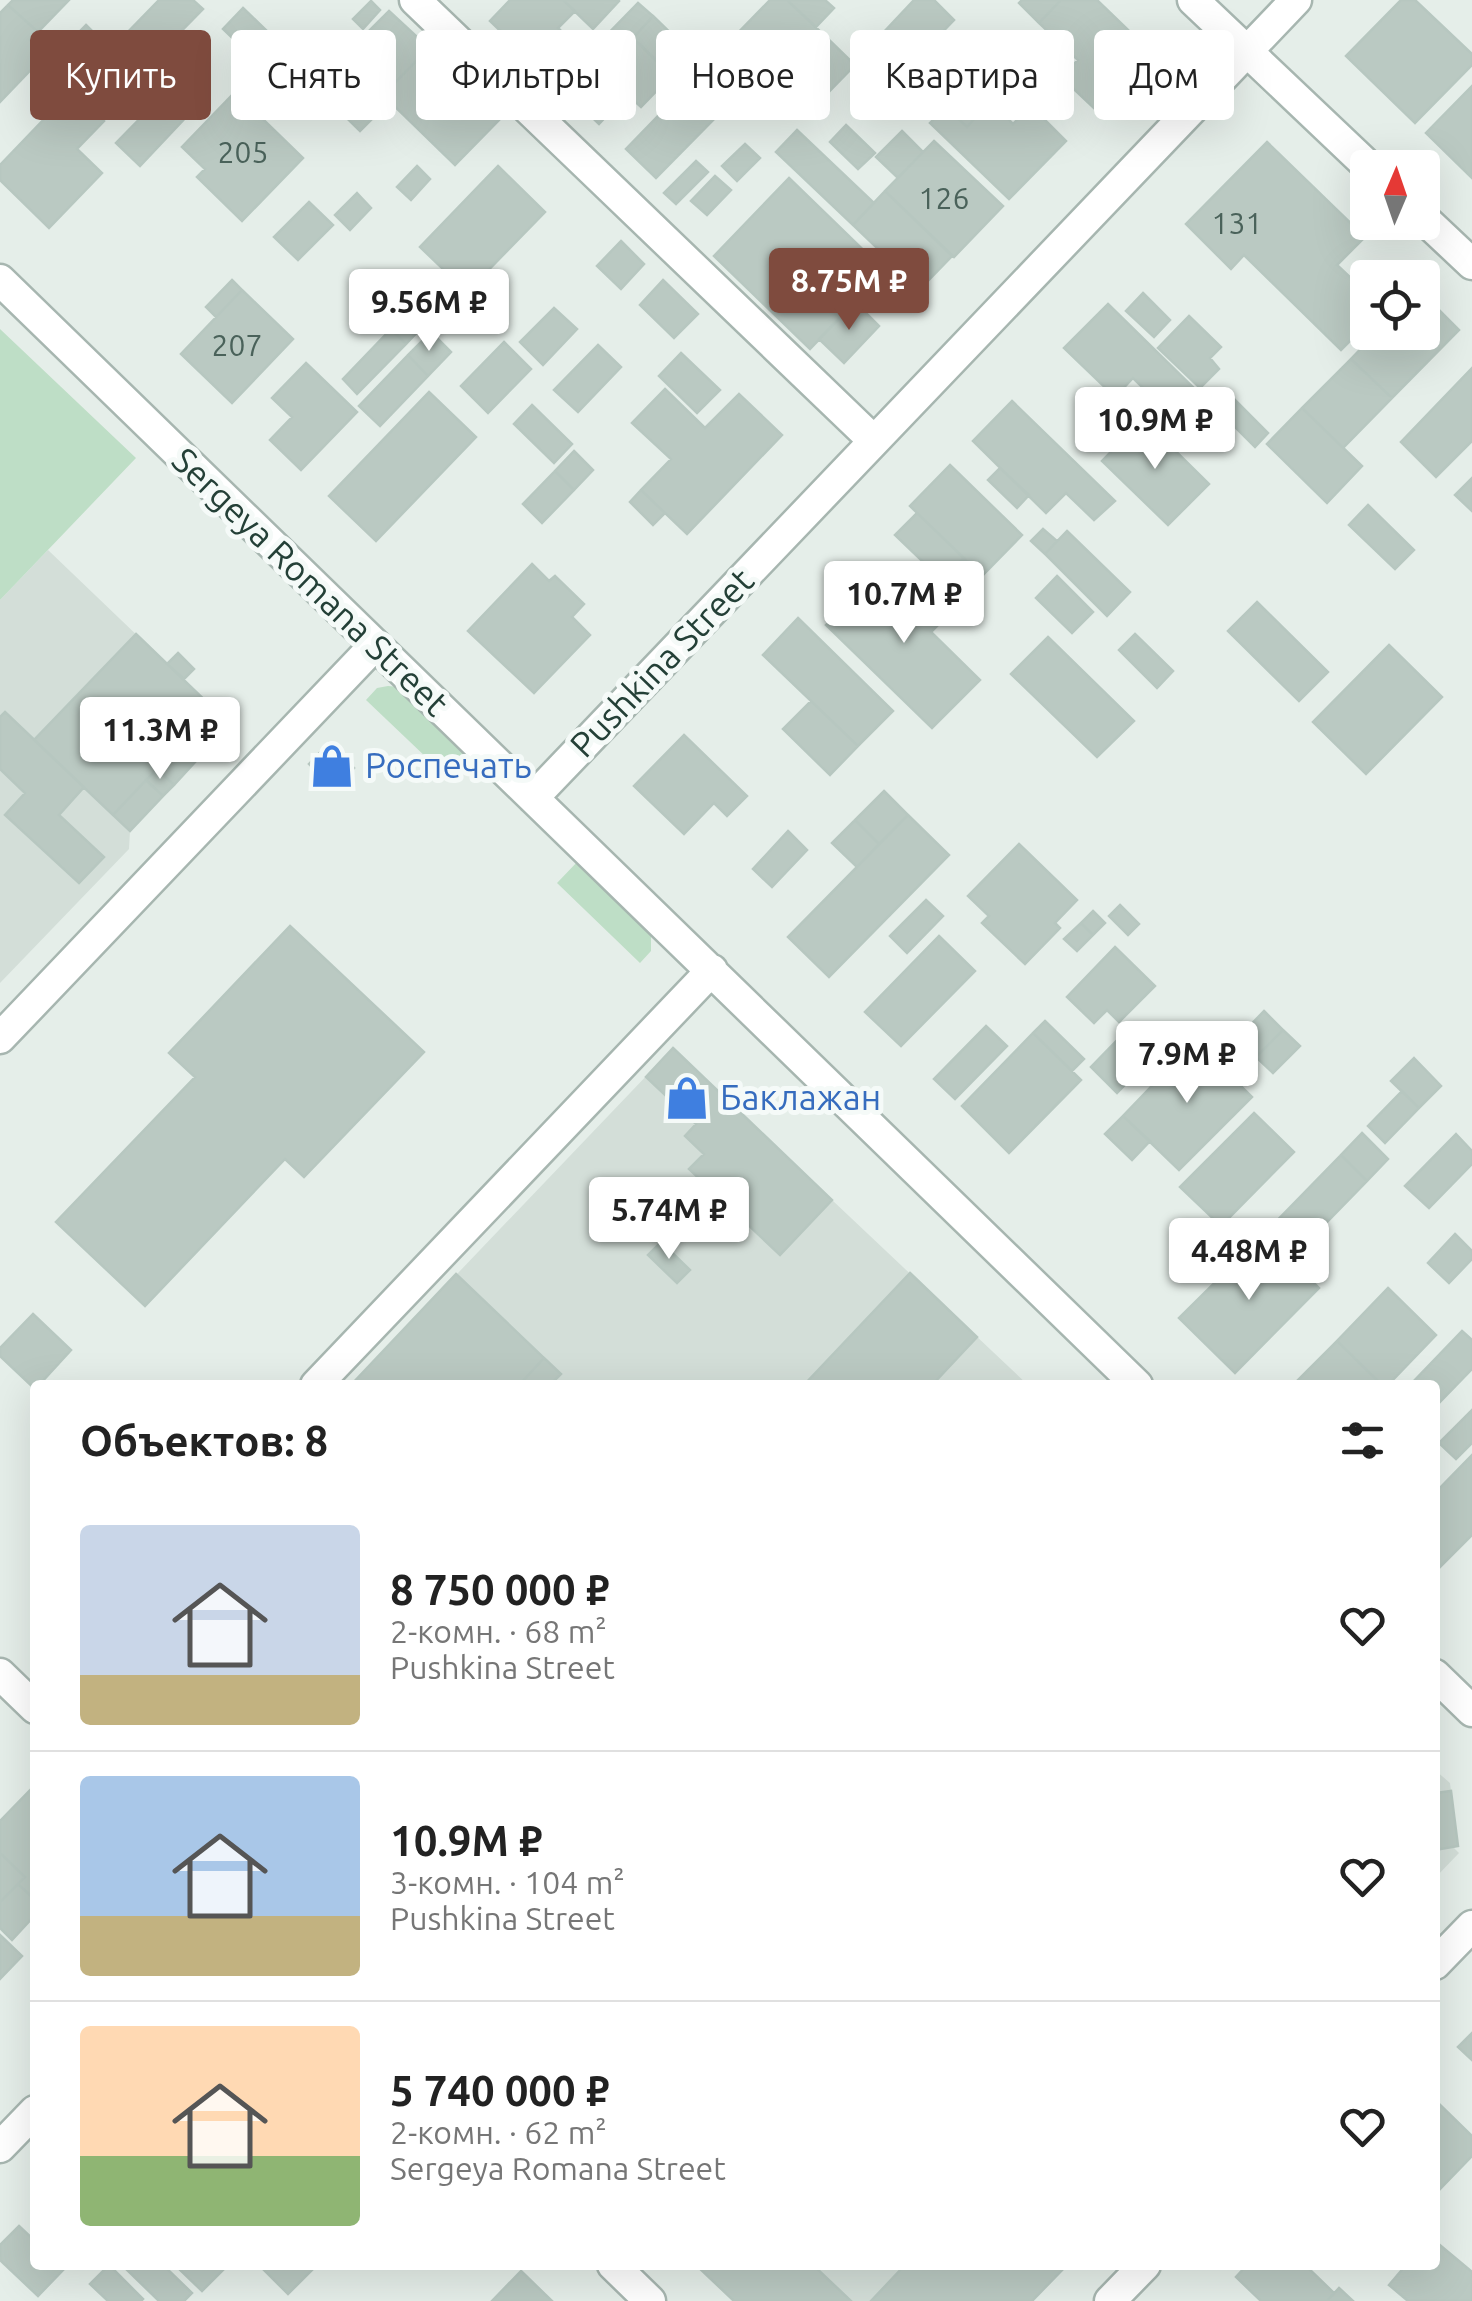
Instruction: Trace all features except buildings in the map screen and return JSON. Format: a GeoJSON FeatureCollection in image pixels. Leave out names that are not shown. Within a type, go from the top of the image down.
{"type":"FeatureCollection","features":[{"type":"Feature","properties":{"kind":"street"},"geometry":{"type":"LineString","coordinates":[[415,0],[874,441]]}},
{"type":"Feature","properties":{"kind":"street"},"geometry":{"type":"LineString","coordinates":[[1193,0],[1351,150]]}},
{"type":"Feature","properties":{"kind":"street","name":"Pushkina Street"},"geometry":{"type":"LineString","coordinates":[[533,798],[1296,0]]}},
{"type":"Feature","properties":{"kind":"street"},"geometry":{"type":"LineString","coordinates":[[1440,234],[1472,264]]}},
{"type":"Feature","properties":{"kind":"street","name":"Sergeya Romana Street"},"geometry":{"type":"LineString","coordinates":[[0,280],[1132,1380]]}},
{"type":"Feature","properties":{"kind":"street"},"geometry":{"type":"LineString","coordinates":[[0,1038],[374,644]]}},
{"type":"Feature","properties":{"kind":"street"},"geometry":{"type":"LineString","coordinates":[[321,1380],[712,970]]}},
{"type":"Feature","properties":{"kind":"street"},"geometry":{"type":"LineString","coordinates":[[1440,1680],[1472,1711]]}},
{"type":"Feature","properties":{"kind":"street"},"geometry":{"type":"LineString","coordinates":[[1440,1959],[1472,1926]]}},
{"type":"Feature","properties":{"kind":"street"},"geometry":{"type":"LineString","coordinates":[[0,2148],[30,2116]]}},
{"type":"Feature","properties":{"kind":"street"},"geometry":{"type":"LineString","coordinates":[[618,2270],[650,2301]]}},
{"type":"Feature","properties":{"kind":"street"},"geometry":{"type":"LineString","coordinates":[[1110,2301],[1139,2270]]}},
{"type":"Feature","properties":{"kind":"shaded area"},"geometry":{"type":"Polygon","coordinates":[[[48,550],[167,664],[178,653],[194,669],[184,679],[214,709],[191,733],[207,749],[130,831],[129,849],[0,983],[0,600],[48,550]]]}},
{"type":"Feature","properties":{"kind":"shaded area"},"geometry":{"type":"Polygon","coordinates":[[[673,1048],[1023,1380],[356,1380],[673,1048]]]}},
{"type":"Feature","properties":{"kind":"shaded area"},"geometry":{"type":"Polygon","coordinates":[[[1440,1774],[1450,1783],[1458,1846],[1454,1848],[1459,1853],[1440,1873],[1440,1774]]]}},
{"type":"Feature","properties":{"kind":"shaded area"},"geometry":{"type":"Polygon","coordinates":[[[701,2270],[1062,2270],[1032,2301],[734,2301],[701,2270]]]}},
{"type":"Feature","properties":{"kind":"green space"},"geometry":{"type":"Polygon","coordinates":[[[0,329],[136,458],[0,600],[0,329]]]}},
{"type":"Feature","properties":{"kind":"green space"},"geometry":{"type":"Polygon","coordinates":[[[399,687],[471,757],[449,779],[366,700],[377,688],[399,687]]]}},
{"type":"Feature","properties":{"kind":"green space"},"geometry":{"type":"Polygon","coordinates":[[[579,860],[651,929],[651,951],[640,963],[557,883],[579,860]]]}},
{"type":"Feature","properties":{"kind":"place","name":"Роспечать"},"geometry":{"type":"Point","coordinates":[332,766]}},
{"type":"Feature","properties":{"kind":"place","name":"Баклажан"},"geometry":{"type":"Point","coordinates":[687,1098]}}]}
